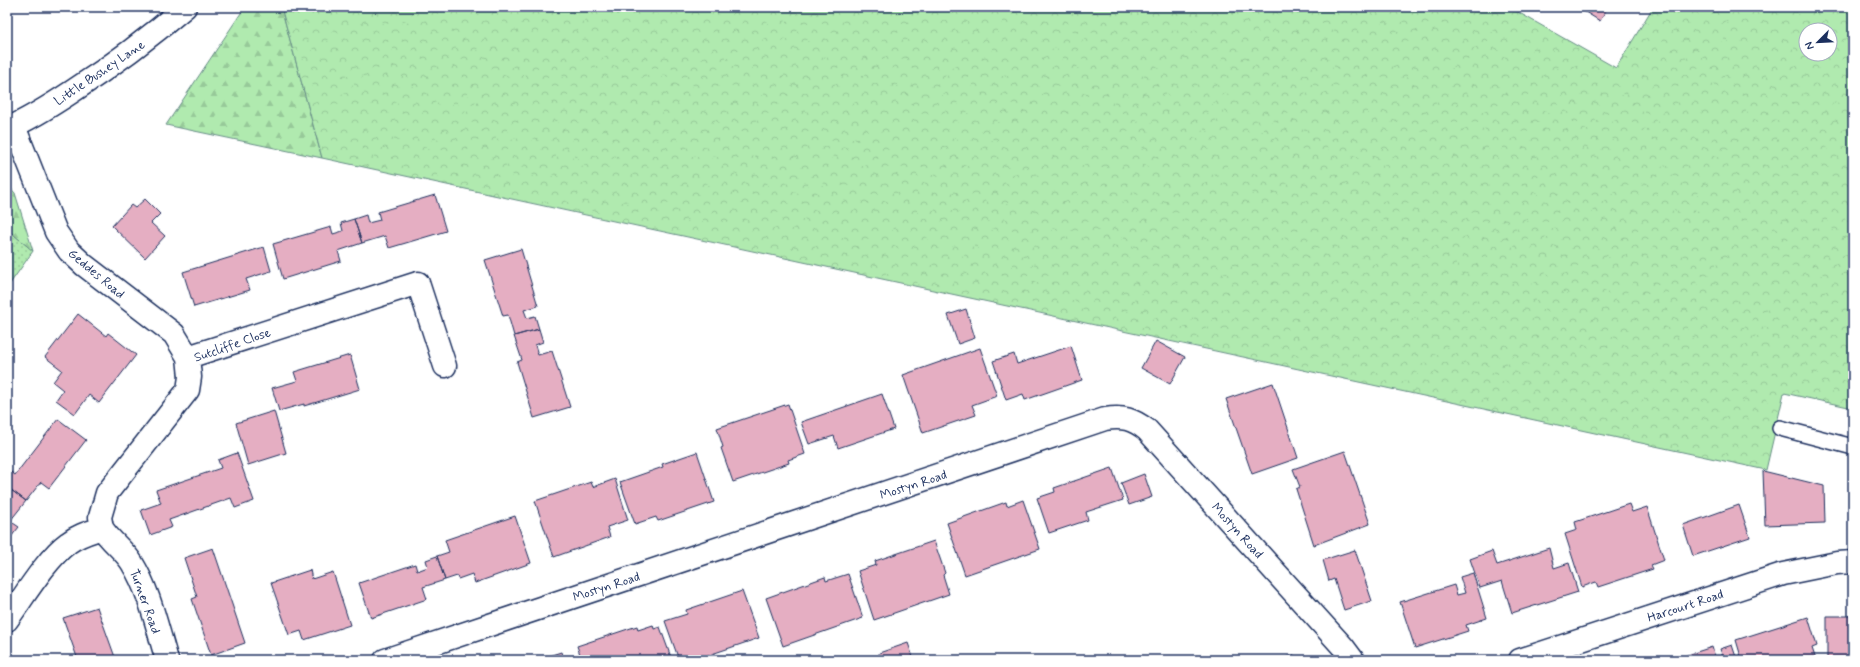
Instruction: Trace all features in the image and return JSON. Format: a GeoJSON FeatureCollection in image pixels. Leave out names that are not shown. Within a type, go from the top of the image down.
{"type":"FeatureCollection","features":[{"type":"Feature","properties":{"kind":"street","name":"Little Bushey Lane"},"geometry":{"type":"LineString","coordinates":[[10,127],[53,104],[111,67],[153,35],[185,7]]}},
{"type":"Feature","properties":{"kind":"street","name":"Geddes Road"},"geometry":{"type":"LineString","coordinates":[[10,127],[56,232],[69,251],[84,265],[174,334],[188,357]]}},
{"type":"Feature","properties":{"kind":"street","name":"Sutcliffe Close"},"geometry":{"type":"LineString","coordinates":[[102,528],[100,517],[107,493],[188,390],[190,377],[188,357],[418,283],[446,366]]}},
{"type":"Feature","properties":{"kind":"street","name":"Mostyn Road"},"geometry":{"type":"LineString","coordinates":[[385,660],[1105,419],[1117,417],[1127,417],[1137,422],[1147,430],[1344,648],[1353,660]]}},
{"type":"Feature","properties":{"kind":"street"},"geometry":{"type":"LineString","coordinates":[[7,620],[54,557],[67,543],[77,537],[102,528]]}},
{"type":"Feature","properties":{"kind":"street","name":"Turner Road"},"geometry":{"type":"LineString","coordinates":[[102,528],[108,538],[132,562],[142,581],[167,660]]}},
{"type":"Feature","properties":{"kind":"street","name":"Harcourt Road"},"geometry":{"type":"LineString","coordinates":[[1527,659],[1783,574],[1837,563],[1853,562]]}},
{"type":"Feature","properties":{"kind":"lane"},"geometry":{"type":"LineString","coordinates":[[1780,428],[1853,447]]}},
{"type":"Feature","properties":{"kind":"green space"},"geometry":{"type":"Polygon","coordinates":[[[245,7],[281,7],[322,158],[166,125],[245,7]]]}},
{"type":"Feature","properties":{"kind":"green space"},"geometry":{"type":"Polygon","coordinates":[[[281,7],[1509,7],[1616,68],[1653,7],[1849,7],[1853,9],[1853,408],[1784,393],[1766,470],[322,158],[281,7]]]}},
{"type":"Feature","properties":{"kind":"green space"},"geometry":{"type":"Polygon","coordinates":[[[7,184],[15,193],[33,251],[7,229],[7,184]]]}},
{"type":"Feature","properties":{"kind":"green space"},"geometry":{"type":"Polygon","coordinates":[[[7,229],[33,251],[7,288],[7,229]]]}},
{"type":"Feature","properties":{"kind":"building"},"geometry":{"type":"Polygon","coordinates":[[[1577,7],[1608,7],[1600,21],[1577,7]]]}},
{"type":"Feature","properties":{"kind":"building"},"geometry":{"type":"Polygon","coordinates":[[[435,195],[446,231],[389,248],[385,236],[362,243],[354,219],[366,215],[368,223],[380,220],[378,212],[435,195]]]}},
{"type":"Feature","properties":{"kind":"building"},"geometry":{"type":"Polygon","coordinates":[[[145,199],[160,214],[151,223],[165,236],[145,258],[112,226],[131,205],[135,208],[145,199]]]}},
{"type":"Feature","properties":{"kind":"building"},"geometry":{"type":"Polygon","coordinates":[[[354,219],[362,243],[338,251],[341,261],[283,279],[273,244],[331,227],[333,234],[343,231],[341,223],[354,219]]]}},
{"type":"Feature","properties":{"kind":"building"},"geometry":{"type":"Polygon","coordinates":[[[264,247],[271,271],[246,279],[250,290],[194,307],[183,272],[264,247]]]}},
{"type":"Feature","properties":{"kind":"building"},"geometry":{"type":"Polygon","coordinates":[[[521,249],[538,306],[524,310],[527,318],[535,316],[539,329],[514,336],[508,315],[503,316],[485,260],[521,249]]]}},
{"type":"Feature","properties":{"kind":"building"},"geometry":{"type":"Polygon","coordinates":[[[966,309],[975,338],[958,344],[948,315],[966,309]]]}},
{"type":"Feature","properties":{"kind":"building"},"geometry":{"type":"Polygon","coordinates":[[[78,314],[106,336],[108,333],[136,355],[99,403],[89,395],[75,414],[56,400],[63,390],[53,382],[62,370],[45,357],[78,314]]]}},
{"type":"Feature","properties":{"kind":"building"},"geometry":{"type":"Polygon","coordinates":[[[539,329],[543,342],[535,345],[538,355],[552,351],[570,407],[534,418],[517,362],[522,360],[514,336],[539,329]]]}},
{"type":"Feature","properties":{"kind":"building"},"geometry":{"type":"Polygon","coordinates":[[[1156,341],[1185,357],[1170,384],[1141,368],[1156,341]]]}},
{"type":"Feature","properties":{"kind":"building"},"geometry":{"type":"Polygon","coordinates":[[[1071,346],[1082,380],[1025,400],[1023,394],[1006,400],[993,361],[1014,354],[1017,364],[1071,346]]]}},
{"type":"Feature","properties":{"kind":"building"},"geometry":{"type":"Polygon","coordinates":[[[980,348],[997,396],[972,405],[976,415],[923,433],[903,375],[980,348]]]}},
{"type":"Feature","properties":{"kind":"building"},"geometry":{"type":"Polygon","coordinates":[[[350,355],[360,389],[304,406],[304,404],[279,411],[272,388],[297,381],[294,372],[350,355]]]}},
{"type":"Feature","properties":{"kind":"building"},"geometry":{"type":"Polygon","coordinates":[[[1273,383],[1298,458],[1252,474],[1226,399],[1273,383]]]}},
{"type":"Feature","properties":{"kind":"building"},"geometry":{"type":"Polygon","coordinates":[[[882,394],[894,429],[838,448],[834,436],[809,444],[801,422],[882,394]]]}},
{"type":"Feature","properties":{"kind":"building"},"geometry":{"type":"Polygon","coordinates":[[[788,404],[805,454],[788,460],[789,463],[733,482],[721,448],[723,447],[717,428],[788,404]]]}},
{"type":"Feature","properties":{"kind":"building"},"geometry":{"type":"Polygon","coordinates":[[[274,411],[286,453],[248,465],[236,423],[274,411]]]}},
{"type":"Feature","properties":{"kind":"building"},"geometry":{"type":"Polygon","coordinates":[[[58,419],[86,440],[49,488],[41,482],[26,501],[7,487],[7,469],[15,475],[58,419]]]}},
{"type":"Feature","properties":{"kind":"building"},"geometry":{"type":"Polygon","coordinates":[[[1345,451],[1370,524],[1314,545],[1296,489],[1300,487],[1293,469],[1345,451]]]}},
{"type":"Feature","properties":{"kind":"building"},"geometry":{"type":"Polygon","coordinates":[[[697,452],[714,502],[658,521],[656,517],[635,524],[620,482],[663,467],[662,464],[697,452]]]}},
{"type":"Feature","properties":{"kind":"building"},"geometry":{"type":"Polygon","coordinates":[[[237,453],[254,501],[235,508],[231,498],[169,520],[172,527],[150,535],[141,510],[161,503],[156,490],[221,468],[218,460],[237,453]]]}},
{"type":"Feature","properties":{"kind":"building"},"geometry":{"type":"Polygon","coordinates":[[[1112,468],[1123,500],[1086,512],[1088,520],[1049,533],[1037,498],[1055,492],[1054,488],[1112,468]]]}},
{"type":"Feature","properties":{"kind":"building"},"geometry":{"type":"Polygon","coordinates":[[[1763,471],[1824,486],[1825,523],[1765,525],[1763,471]]]}},
{"type":"Feature","properties":{"kind":"building"},"geometry":{"type":"Polygon","coordinates":[[[1144,474],[1152,497],[1129,505],[1121,483],[1144,474]]]}},
{"type":"Feature","properties":{"kind":"building"},"geometry":{"type":"Polygon","coordinates":[[[615,479],[628,520],[607,527],[610,537],[554,557],[535,501],[591,482],[593,487],[615,479]]]}},
{"type":"Feature","properties":{"kind":"building"},"geometry":{"type":"Polygon","coordinates":[[[7,487],[26,501],[10,521],[19,527],[7,542],[7,487]]]}},
{"type":"Feature","properties":{"kind":"building"},"geometry":{"type":"Polygon","coordinates":[[[1023,500],[1040,549],[965,575],[947,523],[1006,502],[1007,506],[1023,500]]]}},
{"type":"Feature","properties":{"kind":"building"},"geometry":{"type":"Polygon","coordinates":[[[1629,504],[1632,512],[1647,507],[1664,560],[1651,565],[1653,569],[1598,587],[1596,582],[1582,587],[1565,534],[1577,530],[1575,522],[1629,504]]]}},
{"type":"Feature","properties":{"kind":"building"},"geometry":{"type":"Polygon","coordinates":[[[1739,505],[1750,537],[1693,556],[1683,525],[1739,505]]]}},
{"type":"Feature","properties":{"kind":"building"},"geometry":{"type":"Polygon","coordinates":[[[515,516],[531,563],[475,583],[472,574],[458,579],[457,576],[445,580],[437,556],[449,552],[445,540],[515,516]]]}},
{"type":"Feature","properties":{"kind":"building"},"geometry":{"type":"Polygon","coordinates":[[[934,541],[945,573],[943,575],[949,594],[874,620],[858,571],[876,565],[875,561],[934,541]]]}},
{"type":"Feature","properties":{"kind":"building"},"geometry":{"type":"Polygon","coordinates":[[[213,548],[245,643],[211,655],[192,599],[197,597],[184,558],[213,548]]]}},
{"type":"Feature","properties":{"kind":"building"},"geometry":{"type":"Polygon","coordinates":[[[1549,548],[1554,568],[1569,563],[1578,592],[1512,613],[1502,581],[1480,588],[1470,559],[1492,551],[1497,565],[1549,548]]]}},
{"type":"Feature","properties":{"kind":"building"},"geometry":{"type":"Polygon","coordinates":[[[1355,550],[1372,601],[1344,610],[1334,579],[1329,581],[1323,560],[1355,550]]]}},
{"type":"Feature","properties":{"kind":"building"},"geometry":{"type":"Polygon","coordinates":[[[437,556],[445,580],[423,587],[427,599],[371,618],[359,583],[415,564],[417,571],[428,567],[426,560],[437,556]]]}},
{"type":"Feature","properties":{"kind":"building"},"geometry":{"type":"Polygon","coordinates":[[[310,570],[312,579],[333,572],[350,625],[304,640],[301,631],[289,635],[271,583],[310,570]]]}},
{"type":"Feature","properties":{"kind":"building"},"geometry":{"type":"Polygon","coordinates":[[[1473,573],[1487,618],[1466,625],[1468,631],[1415,648],[1400,602],[1454,585],[1457,595],[1465,593],[1460,577],[1473,573]]]}},
{"type":"Feature","properties":{"kind":"building"},"geometry":{"type":"Polygon","coordinates":[[[848,574],[863,618],[783,646],[766,598],[825,577],[826,581],[848,574]]]}},
{"type":"Feature","properties":{"kind":"building"},"geometry":{"type":"Polygon","coordinates":[[[742,591],[759,638],[706,656],[706,658],[701,660],[679,660],[665,621],[687,614],[686,610],[742,591]]]}},
{"type":"Feature","properties":{"kind":"building"},"geometry":{"type":"Polygon","coordinates":[[[97,607],[116,660],[78,660],[63,618],[97,607]]]}},
{"type":"Feature","properties":{"kind":"building"},"geometry":{"type":"Polygon","coordinates":[[[1827,616],[1853,616],[1853,660],[1827,660],[1827,616]]]}},
{"type":"Feature","properties":{"kind":"building"},"geometry":{"type":"Polygon","coordinates":[[[1808,617],[1817,646],[1812,648],[1816,660],[1742,660],[1736,640],[1808,617]]]}},
{"type":"Feature","properties":{"kind":"building"},"geometry":{"type":"Polygon","coordinates":[[[653,625],[654,629],[660,627],[672,660],[582,660],[577,646],[637,626],[638,630],[653,625]]]}},
{"type":"Feature","properties":{"kind":"building"},"geometry":{"type":"Polygon","coordinates":[[[908,643],[914,660],[881,660],[879,653],[908,643]]]}},
{"type":"Feature","properties":{"kind":"building"},"geometry":{"type":"Polygon","coordinates":[[[1732,645],[1737,660],[1724,660],[1720,649],[1732,645]]]}},
{"type":"Feature","properties":{"kind":"building"},"geometry":{"type":"Polygon","coordinates":[[[1712,647],[1716,660],[1672,660],[1712,647]]]}},
{"type":"Feature","properties":{"kind":"building"},"geometry":{"type":"Polygon","coordinates":[[[561,652],[564,660],[536,660],[561,652]]]}},
{"type":"Feature","properties":{"kind":"building"},"geometry":{"type":"Polygon","coordinates":[[[1294,655],[1296,660],[1278,660],[1294,655]]]}}]}
